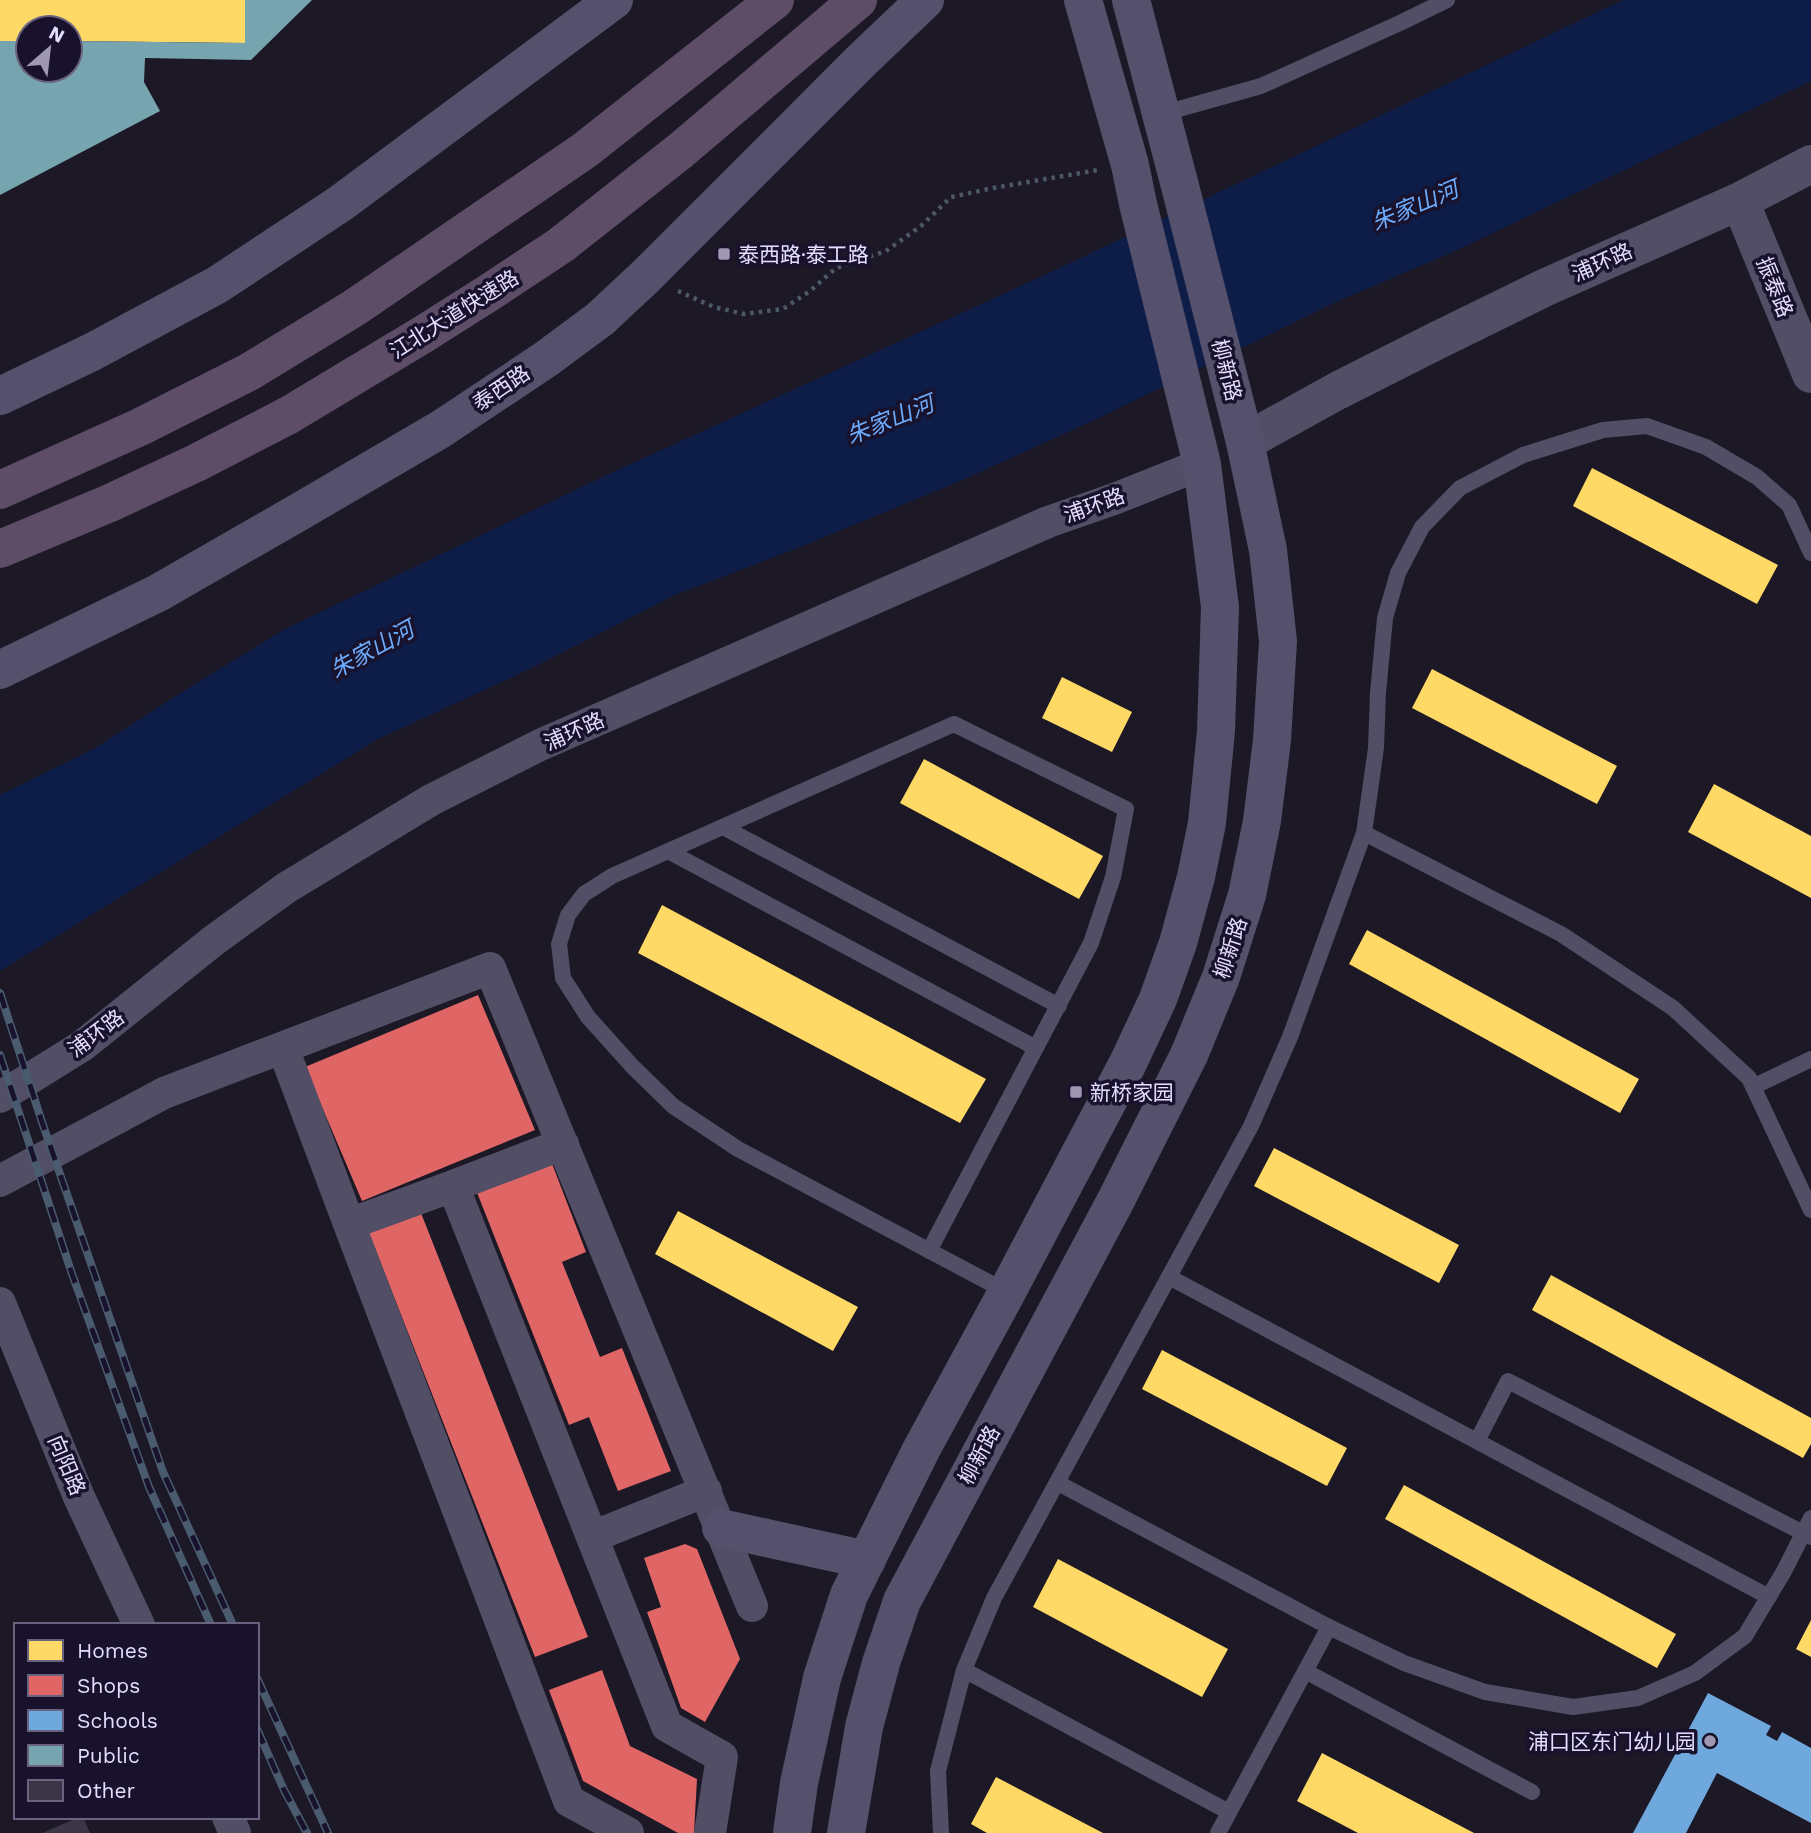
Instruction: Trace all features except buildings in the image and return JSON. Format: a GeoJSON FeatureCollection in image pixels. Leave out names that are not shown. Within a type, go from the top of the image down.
{"type":"FeatureCollection","features":[{"type":"Feature","properties":{"kind":"highway"},"geometry":{"type":"LineString","coordinates":[[0,490],[140,427],[249,372],[354,308],[585,150],[775,0]]}},
{"type":"Feature","properties":{"kind":"highway","name":"江北大道快速路"},"geometry":{"type":"LineString","coordinates":[[0,549],[135,492],[289,415],[490,292],[561,245],[658,168],[858,0]]}},
{"type":"Feature","properties":{"kind":"main road"},"geometry":{"type":"LineString","coordinates":[[0,396],[92,352],[217,285],[341,203],[614,0]]}},
{"type":"Feature","properties":{"kind":"main road","name":"泰西路"},"geometry":{"type":"LineString","coordinates":[[0,670],[158,593],[441,429],[546,359],[600,319],[925,0]]}},
{"type":"Feature","properties":{"kind":"main road"},"geometry":{"type":"LineString","coordinates":[[792,1833],[799,1783],[822,1678],[849,1595],[920,1450],[1128,1063],[1158,999],[1178,943],[1196,877],[1206,823],[1216,731],[1220,607],[1202,464],[1130,165],[1083,0]]}},
{"type":"Feature","properties":{"kind":"main road","name":"柳新路"},"geometry":{"type":"LineString","coordinates":[[846,1833],[864,1727],[881,1663],[902,1601],[1115,1202],[1189,1055],[1221,977],[1247,895],[1262,821],[1272,740],[1278,641],[1268,550],[1245,442],[1130,0]]}},
{"type":"Feature","properties":{"kind":"main road"},"geometry":{"type":"LineString","coordinates":[[720,1528],[867,1560]]}},
{"type":"Feature","properties":{"kind":"street","name":"浦环路"},"geometry":{"type":"LineString","coordinates":[[1245,442],[1337,391],[1508,305],[1740,201],[1811,164]]}},
{"type":"Feature","properties":{"kind":"street","name":"振泰路"},"geometry":{"type":"LineString","coordinates":[[1740,201],[1811,374]]}},
{"type":"Feature","properties":{"kind":"street","name":"浦环路"},"geometry":{"type":"LineString","coordinates":[[0,1097],[82,1046],[213,941],[286,888],[431,800],[540,745],[1048,522],[1202,464]]}},
{"type":"Feature","properties":{"kind":"street"},"geometry":{"type":"LineString","coordinates":[[0,1181],[164,1093],[490,968],[752,1606]]}},
{"type":"Feature","properties":{"kind":"street"},"geometry":{"type":"LineString","coordinates":[[282,1048],[569,1801],[628,1833]]}},
{"type":"Feature","properties":{"kind":"street"},"geometry":{"type":"LineString","coordinates":[[349,1224],[562,1144]]}},
{"type":"Feature","properties":{"kind":"street"},"geometry":{"type":"LineString","coordinates":[[453,1186],[667,1726],[722,1757],[710,1833]]}},
{"type":"Feature","properties":{"kind":"street","name":"向阳路"},"geometry":{"type":"LineString","coordinates":[[0,1303],[79,1497],[138,1623]]}},
{"type":"Feature","properties":{"kind":"street"},"geometry":{"type":"LineString","coordinates":[[592,1537],[706,1491]]}},
{"type":"Feature","properties":{"kind":"lane"},"geometry":{"type":"LineString","coordinates":[[1161,114],[1261,86],[1447,0]]}},
{"type":"Feature","properties":{"kind":"lane"},"geometry":{"type":"LineString","coordinates":[[941,1833],[938,1771],[964,1671],[994,1598],[1256,1114],[1290,1037],[1364,833],[1376,748],[1385,618],[1398,573],[1422,527],[1460,488],[1523,455],[1603,430],[1647,426],[1706,447],[1758,477],[1789,505],[1811,553]]}},
{"type":"Feature","properties":{"kind":"lane"},"geometry":{"type":"LineString","coordinates":[[929,1251],[1091,943],[1113,877],[1126,809],[954,724],[612,876],[584,894],[568,915],[559,944],[563,978],[588,1017],[673,1106],[738,1149],[929,1251],[1007,1292]]}},
{"type":"Feature","properties":{"kind":"lane"},"geometry":{"type":"LineString","coordinates":[[723,827],[1059,1006]]}},
{"type":"Feature","properties":{"kind":"lane"},"geometry":{"type":"LineString","coordinates":[[1364,833],[1561,934],[1673,1008],[1749,1078],[1811,1210]]}},
{"type":"Feature","properties":{"kind":"lane"},"geometry":{"type":"LineString","coordinates":[[667,851],[1036,1048]]}},
{"type":"Feature","properties":{"kind":"lane"},"geometry":{"type":"LineString","coordinates":[[1753,1087],[1811,1059]]}},
{"type":"Feature","properties":{"kind":"lane"},"geometry":{"type":"LineString","coordinates":[[1169,1277],[1769,1597]]}},
{"type":"Feature","properties":{"kind":"lane"},"geometry":{"type":"LineString","coordinates":[[1477,1441],[1508,1381],[1807,1535]]}},
{"type":"Feature","properties":{"kind":"lane"},"geometry":{"type":"LineString","coordinates":[[1058,1483],[1329,1627],[1404,1663],[1485,1692],[1573,1707],[1638,1698],[1695,1673],[1745,1636],[1807,1535],[1811,1518]]}},
{"type":"Feature","properties":{"kind":"lane"},"geometry":{"type":"LineString","coordinates":[[1218,1833],[1329,1627]]}},
{"type":"Feature","properties":{"kind":"lane"},"geometry":{"type":"LineString","coordinates":[[964,1671],[1229,1812]]}},
{"type":"Feature","properties":{"kind":"lane"},"geometry":{"type":"LineString","coordinates":[[1305,1671],[1532,1792]]}},
{"type":"Feature","properties":{"kind":"path"},"geometry":{"type":"LineString","coordinates":[[645,276],[714,307],[744,314],[783,309],[810,291],[836,268],[886,251],[921,226],[951,197],[1130,165]]}},
{"type":"Feature","properties":{"kind":"water","name":"朱家山河"},"geometry":{"type":"Polygon","coordinates":[[[1623,0],[1811,0],[1811,81],[1453,252],[1334,303],[1103,416],[965,479],[675,595],[532,668],[378,739],[0,971],[0,795],[97,747],[285,629],[611,473],[1049,273],[1623,0]]]}},
{"type":"Feature","properties":{"kind":"railway"},"geometry":{"type":"LineString","coordinates":[[0,993],[163,1472],[232,1623]]}},
{"type":"Feature","properties":{"kind":"railway"},"geometry":{"type":"LineString","coordinates":[[0,1055],[72,1274],[149,1487],[210,1623]]}},
{"type":"Feature","properties":{"kind":"railway"},"geometry":{"type":"LineString","coordinates":[[259,1682],[328,1833]]}},
{"type":"Feature","properties":{"kind":"railway"},"geometry":{"type":"LineString","coordinates":[[259,1734],[307,1833]]}},
{"type":"Feature","properties":{"kind":"place","name":"泰西路·泰工路"},"geometry":{"type":"Point","coordinates":[724,254]}},
{"type":"Feature","properties":{"kind":"place","name":"新桥家园"},"geometry":{"type":"Point","coordinates":[1076,1092]}},
{"type":"Feature","properties":{"kind":"place","name":"浦口区东门幼儿园"},"geometry":{"type":"Point","coordinates":[1710,1741]}}]}
